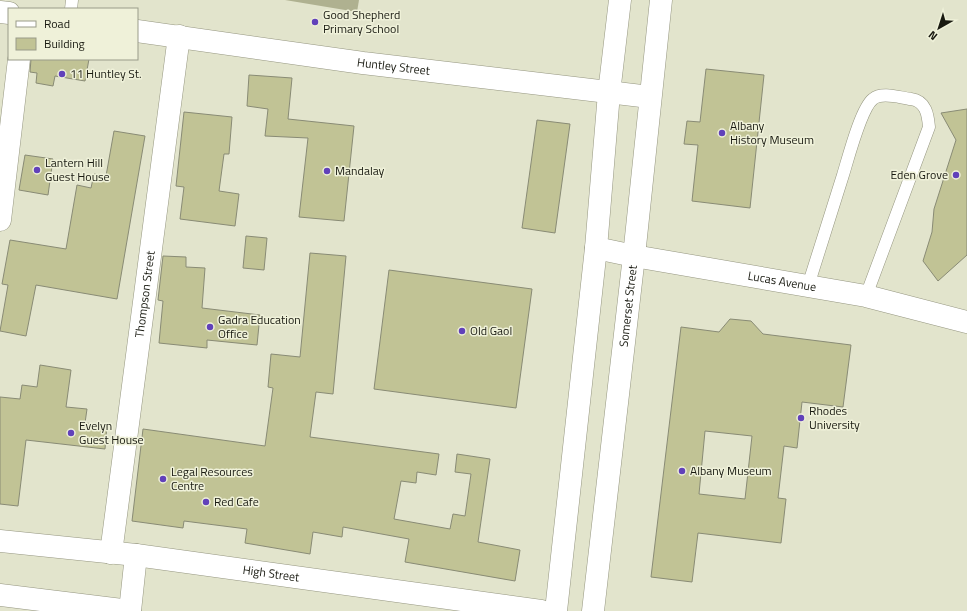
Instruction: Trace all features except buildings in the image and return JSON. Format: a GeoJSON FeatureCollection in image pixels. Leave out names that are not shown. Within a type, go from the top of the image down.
{"type":"FeatureCollection","features":[{"type":"Feature","properties":{"kind":"street"},"geometry":{"type":"LineString","coordinates":[[556,611],[596,248],[609,93],[620,0]]}},
{"type":"Feature","properties":{"kind":"street","name":"Somerset Street"},"geometry":{"type":"LineString","coordinates":[[593,611],[634,256],[661,0]]}},
{"type":"Feature","properties":{"kind":"street","name":"Huntley Street"},"geometry":{"type":"LineString","coordinates":[[138,31],[363,64],[650,97]]}},
{"type":"Feature","properties":{"kind":"street","name":"Thompson Street"},"geometry":{"type":"LineString","coordinates":[[111,553],[179,36]]}},
{"type":"Feature","properties":{"kind":"street"},"geometry":{"type":"LineString","coordinates":[[0,220],[20,60]]}},
{"type":"Feature","properties":{"kind":"street","name":"Lucas Avenue"},"geometry":{"type":"LineString","coordinates":[[596,248],[634,256],[866,296],[967,322]]}},
{"type":"Feature","properties":{"kind":"street","name":"High Street"},"geometry":{"type":"LineString","coordinates":[[0,541],[136,555],[541,611]]}},
{"type":"Feature","properties":{"kind":"street"},"geometry":{"type":"LineString","coordinates":[[0,595],[130,611],[136,555]]}},
{"type":"Feature","properties":{"kind":"lane"},"geometry":{"type":"LineString","coordinates":[[808,286],[855,136],[868,106],[873,99],[880,95],[915,100],[925,107],[929,127],[866,296]]}},
{"type":"Feature","properties":{"kind":"green space"},"geometry":{"type":"Polygon","coordinates":[[[285,0],[359,0],[357,12],[285,0]]]}},
{"type":"Feature","properties":{"kind":"place","name":"Good Shepherd Primary School"},"geometry":{"type":"Point","coordinates":[315,22]}},
{"type":"Feature","properties":{"kind":"place","name":"11 Huntley St."},"geometry":{"type":"Point","coordinates":[62,74]}},
{"type":"Feature","properties":{"kind":"place","name":"Albany History Museum"},"geometry":{"type":"Point","coordinates":[722,133]}},
{"type":"Feature","properties":{"kind":"place","name":"Lantern Hill Guest House"},"geometry":{"type":"Point","coordinates":[37,170]}},
{"type":"Feature","properties":{"kind":"place","name":"Mandalay"},"geometry":{"type":"Point","coordinates":[327,171]}},
{"type":"Feature","properties":{"kind":"place","name":"Eden Grove"},"geometry":{"type":"Point","coordinates":[956,175]}},
{"type":"Feature","properties":{"kind":"place","name":"Gadra Education Office"},"geometry":{"type":"Point","coordinates":[210,327]}},
{"type":"Feature","properties":{"kind":"place","name":"Old Gaol"},"geometry":{"type":"Point","coordinates":[462,331]}},
{"type":"Feature","properties":{"kind":"place","name":"Rhodes University"},"geometry":{"type":"Point","coordinates":[801,418]}},
{"type":"Feature","properties":{"kind":"place","name":"Evelyn Guest House"},"geometry":{"type":"Point","coordinates":[71,433]}},
{"type":"Feature","properties":{"kind":"place","name":"Albany Museum"},"geometry":{"type":"Point","coordinates":[682,471]}},
{"type":"Feature","properties":{"kind":"place","name":"Legal Resources Centre"},"geometry":{"type":"Point","coordinates":[163,479]}},
{"type":"Feature","properties":{"kind":"place","name":"Red Cafe"},"geometry":{"type":"Point","coordinates":[206,502]}}]}
